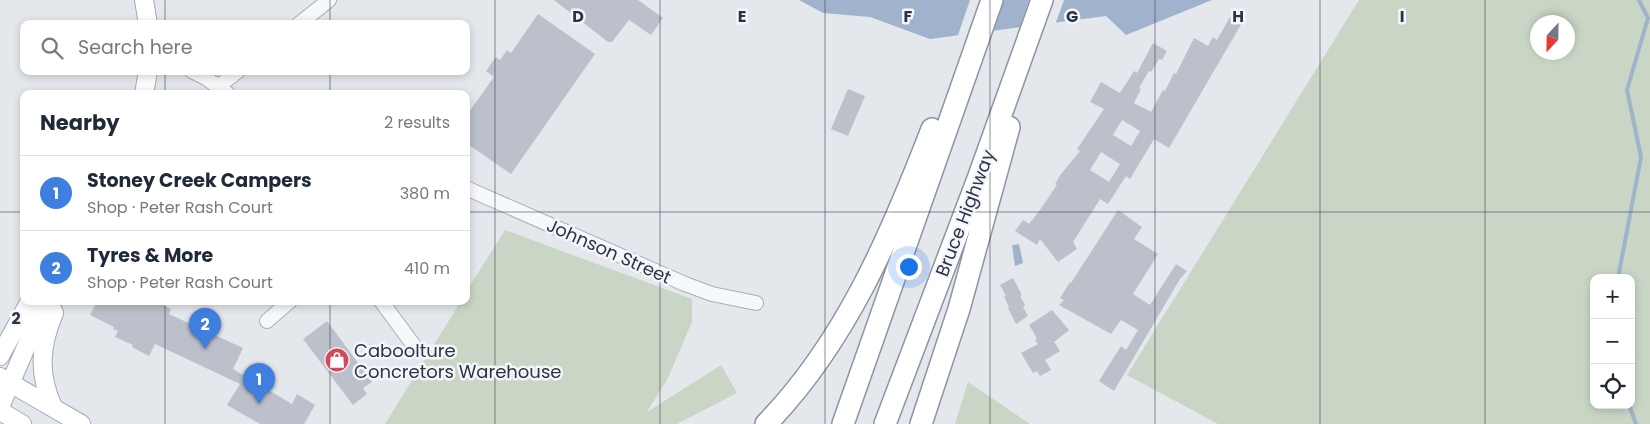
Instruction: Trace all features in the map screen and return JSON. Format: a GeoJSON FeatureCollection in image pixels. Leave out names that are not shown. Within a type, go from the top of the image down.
{"type":"FeatureCollection","features":[{"type":"Feature","properties":{"kind":"highway"},"geometry":{"type":"LineString","coordinates":[[843,424],[992,0]]}},
{"type":"Feature","properties":{"kind":"highway","name":"Bruce Highway"},"geometry":{"type":"LineString","coordinates":[[885,424],[1007,99],[1042,0]]}},
{"type":"Feature","properties":{"kind":"highway"},"geometry":{"type":"LineString","coordinates":[[766,424],[783,407],[811,369],[864,287],[899,215],[943,102],[962,85]]}},
{"type":"Feature","properties":{"kind":"highway"},"geometry":{"type":"LineString","coordinates":[[922,423],[959,309],[1010,130],[1007,99]]}},
{"type":"Feature","properties":{"kind":"main road"},"geometry":{"type":"LineString","coordinates":[[133,0],[136,20]]}},
{"type":"Feature","properties":{"kind":"main road"},"geometry":{"type":"LineString","coordinates":[[144,0],[147,20]]}},
{"type":"Feature","properties":{"kind":"main road"},"geometry":{"type":"LineString","coordinates":[[134,90],[135,75]]}},
{"type":"Feature","properties":{"kind":"main road"},"geometry":{"type":"LineString","coordinates":[[145,90],[147,75]]}},
{"type":"Feature","properties":{"kind":"main road"},"geometry":{"type":"LineString","coordinates":[[0,356],[28,305]]}},
{"type":"Feature","properties":{"kind":"main road"},"geometry":{"type":"LineString","coordinates":[[0,406],[5,380],[45,305]]}},
{"type":"Feature","properties":{"kind":"main road"},"geometry":{"type":"LineString","coordinates":[[49,305],[54,313],[43,343],[43,370],[45,390],[53,407]]}},
{"type":"Feature","properties":{"kind":"main road"},"geometry":{"type":"LineString","coordinates":[[5,380],[81,424]]}},
{"type":"Feature","properties":{"kind":"main road"},"geometry":{"type":"LineString","coordinates":[[0,411],[22,424]]}},
{"type":"Feature","properties":{"kind":"street"},"geometry":{"type":"LineString","coordinates":[[304,20],[329,0]]}},
{"type":"Feature","properties":{"kind":"street"},"geometry":{"type":"LineString","coordinates":[[199,75],[223,90],[235,75]]}},
{"type":"Feature","properties":{"kind":"street","name":"Johnson Street"},"geometry":{"type":"LineString","coordinates":[[470,190],[685,284],[712,294],[756,303]]}},
{"type":"Feature","properties":{"kind":"street"},"geometry":{"type":"LineString","coordinates":[[268,321],[286,305]]}},
{"type":"Feature","properties":{"kind":"street"},"geometry":{"type":"LineString","coordinates":[[384,305],[415,347]]}},
{"type":"Feature","properties":{"kind":"green space"},"geometry":{"type":"Polygon","coordinates":[[[1359,0],[1650,0],[1650,424],[1218,424],[1127,375],[1359,0]]]}},
{"type":"Feature","properties":{"kind":"green space"},"geometry":{"type":"Polygon","coordinates":[[[505,230],[692,299],[692,322],[667,380],[647,412],[721,365],[737,393],[677,424],[385,424],[459,305],[470,305],[470,286],[505,230]]]}},
{"type":"Feature","properties":{"kind":"green space"},"geometry":{"type":"Polygon","coordinates":[[[968,382],[1030,424],[955,424],[968,382]]]}},
{"type":"Feature","properties":{"kind":"water"},"geometry":{"type":"Polygon","coordinates":[[[799,0],[1212,0],[1126,35],[1106,16],[930,39],[870,17],[823,13],[799,0]]]}},
{"type":"Feature","properties":{"kind":"water"},"geometry":{"type":"Polygon","coordinates":[[[1019,244],[1023,263],[1015,266],[1012,245],[1019,244]]]}},
{"type":"Feature","properties":{"kind":"pier"},"geometry":{"type":"Polygon","coordinates":[[[970,0],[1004,0],[993,33],[957,38],[970,0]]]}},
{"type":"Feature","properties":{"kind":"pier"},"geometry":{"type":"Polygon","coordinates":[[[1029,0],[1064,0],[1055,25],[1019,30],[1029,0]]]}},
{"type":"Feature","properties":{"kind":"building"},"geometry":{"type":"Polygon","coordinates":[[[554,0],[638,0],[663,18],[651,35],[629,20],[612,42],[608,42],[554,0]]]}},
{"type":"Feature","properties":{"kind":"building"},"geometry":{"type":"Polygon","coordinates":[[[1234,10],[1246,16],[1169,148],[1154,139],[1130,179],[1126,176],[1108,204],[1100,199],[1073,242],[1077,249],[1058,262],[1040,239],[1037,245],[1015,231],[1023,220],[1029,224],[1057,185],[1055,184],[1061,174],[1080,151],[1077,149],[1104,109],[1090,102],[1101,82],[1120,93],[1134,71],[1137,73],[1153,43],[1167,51],[1162,60],[1159,59],[1151,72],[1149,71],[1139,88],[1141,89],[1134,103],[1151,112],[1174,73],[1176,74],[1194,38],[1208,46],[1213,37],[1217,40],[1234,10]],[[1122,120],[1113,135],[1131,146],[1140,131],[1122,120]],[[1101,152],[1090,170],[1109,182],[1120,164],[1101,152]]]}},
{"type":"Feature","properties":{"kind":"building"},"geometry":{"type":"Polygon","coordinates":[[[538,14],[595,54],[511,174],[470,146],[470,110],[494,77],[486,71],[496,57],[500,60],[507,50],[511,53],[538,14]]]}},
{"type":"Feature","properties":{"kind":"building"},"geometry":{"type":"Polygon","coordinates":[[[848,89],[865,96],[848,136],[831,129],[848,89]]]}},
{"type":"Feature","properties":{"kind":"building"},"geometry":{"type":"Polygon","coordinates":[[[1118,210],[1142,227],[1134,239],[1158,254],[1133,294],[1150,305],[1176,264],[1187,271],[1180,279],[1114,391],[1099,381],[1121,346],[1126,350],[1138,330],[1121,320],[1111,334],[1059,305],[1064,300],[1060,298],[1118,210]]]}},
{"type":"Feature","properties":{"kind":"building"},"geometry":{"type":"Polygon","coordinates":[[[1013,278],[1022,295],[1020,296],[1025,305],[1023,307],[1028,316],[1016,324],[1000,285],[1013,278]]]}},
{"type":"Feature","properties":{"kind":"building"},"geometry":{"type":"Polygon","coordinates":[[[95,305],[164,305],[171,309],[169,314],[243,348],[233,369],[292,404],[297,394],[315,405],[304,424],[260,424],[227,405],[240,384],[155,344],[149,356],[132,347],[133,345],[115,337],[118,331],[113,329],[114,327],[90,315],[95,305]]]}},
{"type":"Feature","properties":{"kind":"building"},"geometry":{"type":"Polygon","coordinates":[[[1052,310],[1069,330],[1054,342],[1060,351],[1045,360],[1051,370],[1040,376],[1037,371],[1033,373],[1021,353],[1038,344],[1035,340],[1037,338],[1029,325],[1052,310]]]}},
{"type":"Feature","properties":{"kind":"building"},"geometry":{"type":"Polygon","coordinates":[[[327,321],[372,382],[363,388],[367,394],[353,405],[303,339],[327,321]]]}},
{"type":"Feature","properties":{"kind":"waterway"},"geometry":{"type":"LineString","coordinates":[[1619,274],[1641,157],[1627,90],[1648,18],[1639,0]]}},
{"type":"Feature","properties":{"kind":"waterway"},"geometry":{"type":"LineString","coordinates":[[1630,409],[1636,424]]}},
{"type":"Feature","properties":{"kind":"place","name":"Tyres & More"},"geometry":{"type":"Point","coordinates":[205,349]}},
{"type":"Feature","properties":{"kind":"place","name":"Caboolture Concretors Warehouse"},"geometry":{"type":"Point","coordinates":[337,360]}},
{"type":"Feature","properties":{"kind":"place","name":"Stoney Creek Campers"},"geometry":{"type":"Point","coordinates":[259,404]}}]}
